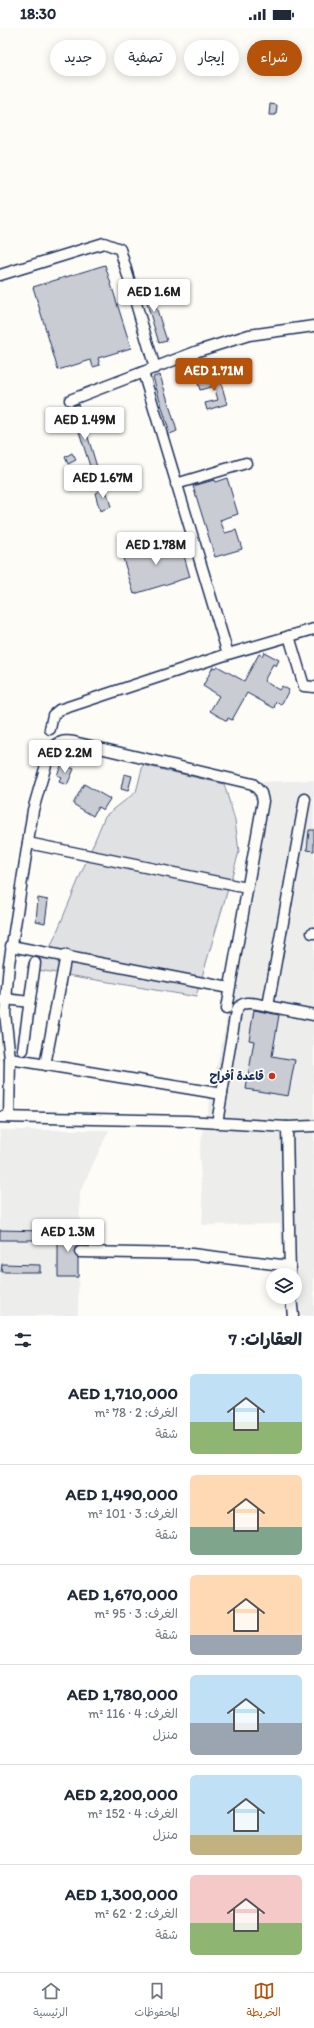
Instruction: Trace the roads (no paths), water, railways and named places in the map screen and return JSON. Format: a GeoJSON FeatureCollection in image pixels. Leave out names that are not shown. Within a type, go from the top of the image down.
{"type":"FeatureCollection","features":[{"type":"Feature","properties":{"kind":"street"},"geometry":{"type":"LineString","coordinates":[[0,275],[104,243],[120,249],[155,368]]}},
{"type":"Feature","properties":{"kind":"street"},"geometry":{"type":"LineString","coordinates":[[70,400],[198,351],[249,335],[314,326]]}},
{"type":"Feature","properties":{"kind":"street"},"geometry":{"type":"LineString","coordinates":[[143,372],[228,654]]}},
{"type":"Feature","properties":{"kind":"street"},"geometry":{"type":"LineString","coordinates":[[176,484],[246,463]]}},
{"type":"Feature","properties":{"kind":"street"},"geometry":{"type":"LineString","coordinates":[[50,729],[52,715],[59,710],[228,654],[314,629]]}},
{"type":"Feature","properties":{"kind":"street"},"geometry":{"type":"LineString","coordinates":[[289,636],[304,686],[314,687]]}},
{"type":"Feature","properties":{"kind":"street"},"geometry":{"type":"LineString","coordinates":[[226,1009],[263,801],[257,787],[253,784],[63,740],[50,751],[33,810],[11,946],[6,999],[2,1014],[10,1059],[4,1117],[218,1123],[287,1127],[314,1126]]}},
{"type":"Feature","properties":{"kind":"street"},"geometry":{"type":"LineString","coordinates":[[268,1006],[305,799]]}},
{"type":"Feature","properties":{"kind":"street"},"geometry":{"type":"LineString","coordinates":[[28,843],[247,888]]}},
{"type":"Feature","properties":{"kind":"street"},"geometry":{"type":"LineString","coordinates":[[11,946],[229,988]]}},
{"type":"Feature","properties":{"kind":"street"},"geometry":{"type":"LineString","coordinates":[[45,1065],[66,956]]}},
{"type":"Feature","properties":{"kind":"street"},"geometry":{"type":"LineString","coordinates":[[23,1050],[35,963]]}},
{"type":"Feature","properties":{"kind":"street"},"geometry":{"type":"LineString","coordinates":[[6,999],[29,1002]]}},
{"type":"Feature","properties":{"kind":"street"},"geometry":{"type":"LineString","coordinates":[[218,1123],[239,1006],[244,1003],[314,1015]]}},
{"type":"Feature","properties":{"kind":"street"},"geometry":{"type":"LineString","coordinates":[[10,1059],[222,1094]]}},
{"type":"Feature","properties":{"kind":"street"},"geometry":{"type":"LineString","coordinates":[[287,1127],[290,1268]]}},
{"type":"Feature","properties":{"kind":"street"},"geometry":{"type":"LineString","coordinates":[[80,1252],[192,1254],[273,1268]]}},
{"type":"Feature","properties":{"kind":"street"},"geometry":{"type":"LineString","coordinates":[[292,1304],[293,1316]]}},
{"type":"Feature","properties":{"kind":"place","name":"قاعدة أفراح"},"geometry":{"type":"Point","coordinates":[272,1076]}}]}
